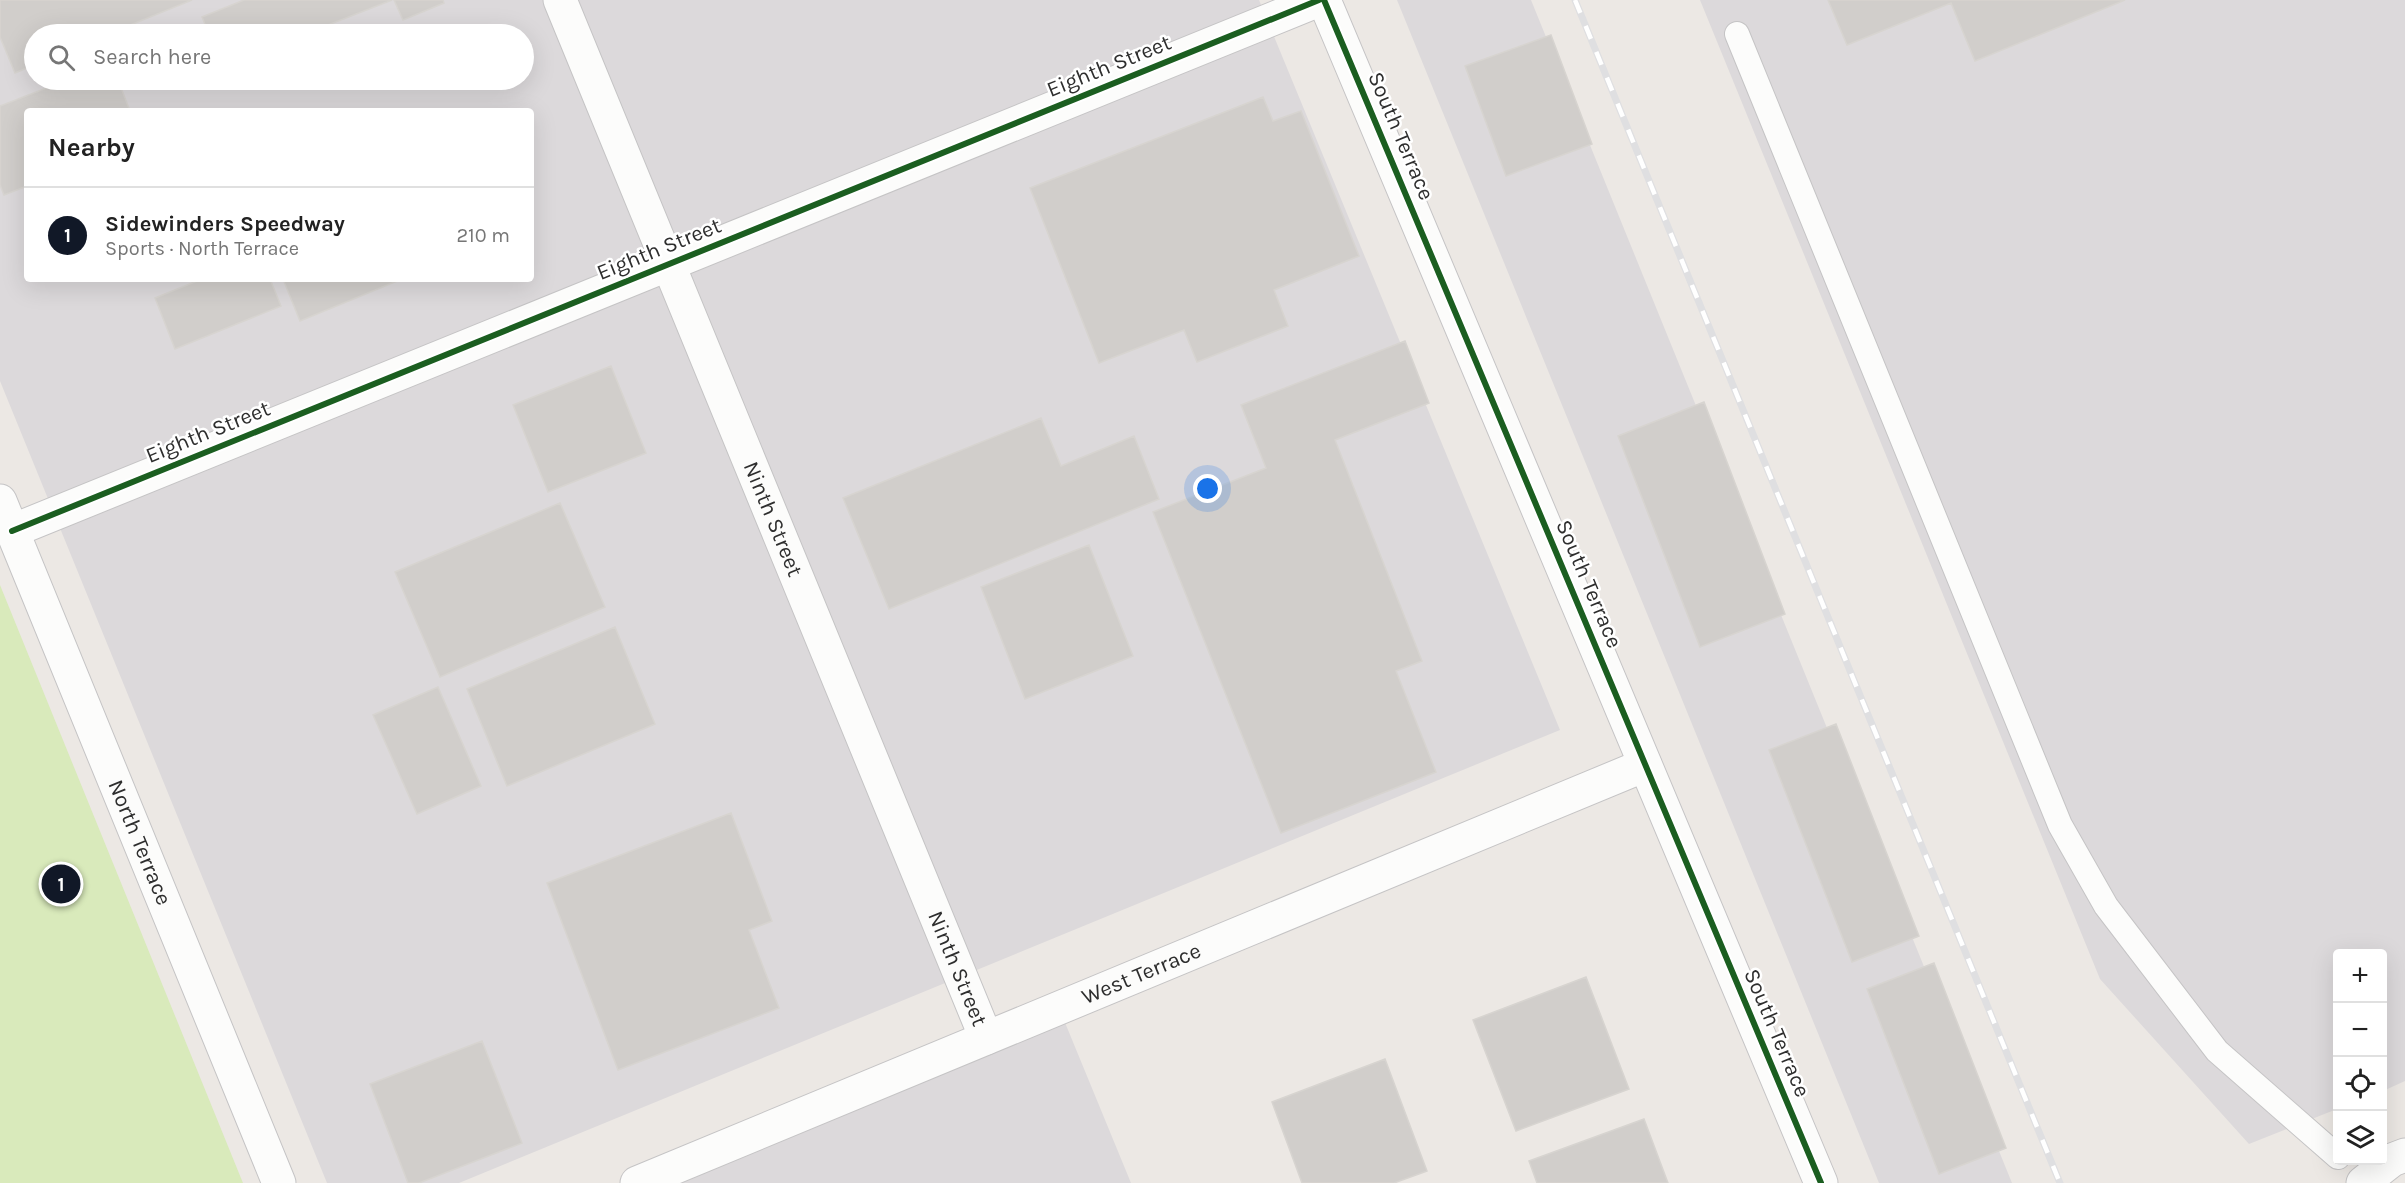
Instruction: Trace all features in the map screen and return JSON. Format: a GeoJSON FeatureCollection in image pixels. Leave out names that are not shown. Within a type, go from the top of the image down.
{"type":"FeatureCollection","features":[{"type":"Feature","properties":{"kind":"street","name":"Ninth Street"},"geometry":{"type":"LineString","coordinates":[[560,0],[986,1038]]}},
{"type":"Feature","properties":{"kind":"street","name":"Eighth Street"},"geometry":{"type":"LineString","coordinates":[[12,531],[1319,0]]}},
{"type":"Feature","properties":{"kind":"street","name":"South Terrace"},"geometry":{"type":"LineString","coordinates":[[1324,0],[1821,1183]]}},
{"type":"Feature","properties":{"kind":"street","name":"North Terrace"},"geometry":{"type":"LineString","coordinates":[[0,501],[279,1183]]}},
{"type":"Feature","properties":{"kind":"street","name":"West Terrace"},"geometry":{"type":"LineString","coordinates":[[637,1183],[1646,765]]}},
{"type":"Feature","properties":{"kind":"street"},"geometry":{"type":"LineString","coordinates":[[2356,1175],[2405,1155]]}},
{"type":"Feature","properties":{"kind":"lane"},"geometry":{"type":"LineString","coordinates":[[1737,34],[2069,842],[2106,906],[2217,1051],[2333,1153]]}},
{"type":"Feature","properties":{"kind":"shaded area"},"geometry":{"type":"Polygon","coordinates":[[[0,0],[1259,0],[1560,730],[459,1183],[327,1183],[0,381],[0,0]]]}},
{"type":"Feature","properties":{"kind":"shaded area"},"geometry":{"type":"Polygon","coordinates":[[[1397,0],[1531,0],[2012,1183],[1879,1183],[1397,0]]]}},
{"type":"Feature","properties":{"kind":"shaded area"},"geometry":{"type":"Polygon","coordinates":[[[1700,0],[2405,0],[2405,1081],[2387,1089],[2387,949],[2333,949],[2333,1111],[2249,1144],[2100,979],[1700,0]]]}},
{"type":"Feature","properties":{"kind":"shaded area"},"geometry":{"type":"Polygon","coordinates":[[[1059,1008],[1131,1183],[637,1183],[1059,1008]]]}},
{"type":"Feature","properties":{"kind":"green space"},"geometry":{"type":"Polygon","coordinates":[[[0,585],[243,1183],[0,1183],[0,585]]]}},
{"type":"Feature","properties":{"kind":"building"},"geometry":{"type":"Polygon","coordinates":[[[0,0],[192,0],[133,24],[24,24],[24,69],[15,73],[0,37],[0,0]]]}},
{"type":"Feature","properties":{"kind":"building"},"geometry":{"type":"Polygon","coordinates":[[[244,0],[392,0],[331,24],[205,24],[202,17],[244,0]]]}},
{"type":"Feature","properties":{"kind":"building"},"geometry":{"type":"Polygon","coordinates":[[[394,0],[443,0],[444,3],[403,20],[394,0]]]}},
{"type":"Feature","properties":{"kind":"building"},"geometry":{"type":"Polygon","coordinates":[[[1828,0],[2125,0],[1975,61],[1951,3],[1847,45],[1828,0]]]}},
{"type":"Feature","properties":{"kind":"building"},"geometry":{"type":"Polygon","coordinates":[[[1551,35],[1592,144],[1506,176],[1465,66],[1551,35]]]}},
{"type":"Feature","properties":{"kind":"building"},"geometry":{"type":"Polygon","coordinates":[[[41,90],[122,90],[129,108],[24,108],[24,187],[4,195],[0,185],[0,106],[41,90]]]}},
{"type":"Feature","properties":{"kind":"building"},"geometry":{"type":"Polygon","coordinates":[[[1263,97],[1273,121],[1301,111],[1359,256],[1274,290],[1288,326],[1197,362],[1184,330],[1099,363],[1030,188],[1263,97]]]}},
{"type":"Feature","properties":{"kind":"building"},"geometry":{"type":"Polygon","coordinates":[[[195,282],[271,282],[281,306],[175,349],[155,298],[195,282]]]}},
{"type":"Feature","properties":{"kind":"building"},"geometry":{"type":"Polygon","coordinates":[[[284,282],[395,282],[300,321],[284,282]]]}},
{"type":"Feature","properties":{"kind":"building"},"geometry":{"type":"Polygon","coordinates":[[[1405,341],[1429,403],[1335,440],[1422,661],[1396,671],[1436,772],[1281,833],[1153,512],[1266,468],[1241,405],[1405,341]]]}},
{"type":"Feature","properties":{"kind":"building"},"geometry":{"type":"Polygon","coordinates":[[[611,366],[646,453],[548,492],[513,405],[611,366]]]}},
{"type":"Feature","properties":{"kind":"building"},"geometry":{"type":"Polygon","coordinates":[[[1704,402],[1785,614],[1700,647],[1618,436],[1704,402]]]}},
{"type":"Feature","properties":{"kind":"building"},"geometry":{"type":"Polygon","coordinates":[[[1041,418],[1061,466],[1134,436],[1159,499],[889,609],[843,498],[1041,418]]]}},
{"type":"Feature","properties":{"kind":"building"},"geometry":{"type":"Polygon","coordinates":[[[560,503],[605,607],[440,677],[395,572],[560,503]]]}},
{"type":"Feature","properties":{"kind":"building"},"geometry":{"type":"Polygon","coordinates":[[[1089,545],[1133,656],[1025,699],[981,587],[1089,545]]]}},
{"type":"Feature","properties":{"kind":"building"},"geometry":{"type":"Polygon","coordinates":[[[615,627],[655,724],[507,786],[467,689],[615,627]]]}},
{"type":"Feature","properties":{"kind":"building"},"geometry":{"type":"Polygon","coordinates":[[[438,687],[481,786],[417,814],[373,715],[438,687]]]}},
{"type":"Feature","properties":{"kind":"building"},"geometry":{"type":"Polygon","coordinates":[[[1836,724],[1919,936],[1852,962],[1769,750],[1836,724]]]}},
{"type":"Feature","properties":{"kind":"building"},"geometry":{"type":"Polygon","coordinates":[[[731,813],[772,921],[749,930],[779,1008],[618,1070],[547,883],[731,813]]]}},
{"type":"Feature","properties":{"kind":"building"},"geometry":{"type":"Polygon","coordinates":[[[1934,963],[2006,1148],[1939,1174],[1867,989],[1934,963]]]}},
{"type":"Feature","properties":{"kind":"building"},"geometry":{"type":"Polygon","coordinates":[[[1586,977],[1629,1089],[1516,1131],[1473,1020],[1586,977]]]}},
{"type":"Feature","properties":{"kind":"building"},"geometry":{"type":"Polygon","coordinates":[[[482,1041],[522,1143],[419,1183],[408,1183],[370,1084],[482,1041]]]}},
{"type":"Feature","properties":{"kind":"building"},"geometry":{"type":"Polygon","coordinates":[[[1385,1059],[1427,1171],[1394,1183],[1302,1183],[1272,1102],[1385,1059]]]}},
{"type":"Feature","properties":{"kind":"building"},"geometry":{"type":"Polygon","coordinates":[[[1644,1119],[1668,1183],[1537,1183],[1529,1161],[1644,1119]]]}},
{"type":"Feature","properties":{"kind":"railway"},"geometry":{"type":"LineString","coordinates":[[1575,0],[2060,1183]]}},
{"type":"Feature","properties":{"kind":"cycle path"},"geometry":{"type":"LineString","coordinates":[[12,531],[1319,0]]}},
{"type":"Feature","properties":{"kind":"cycle path"},"geometry":{"type":"LineString","coordinates":[[1324,0],[1821,1183]]}},
{"type":"Feature","properties":{"kind":"place","name":"Sidewinders Speedway"},"geometry":{"type":"Point","coordinates":[61,884]}}]}
